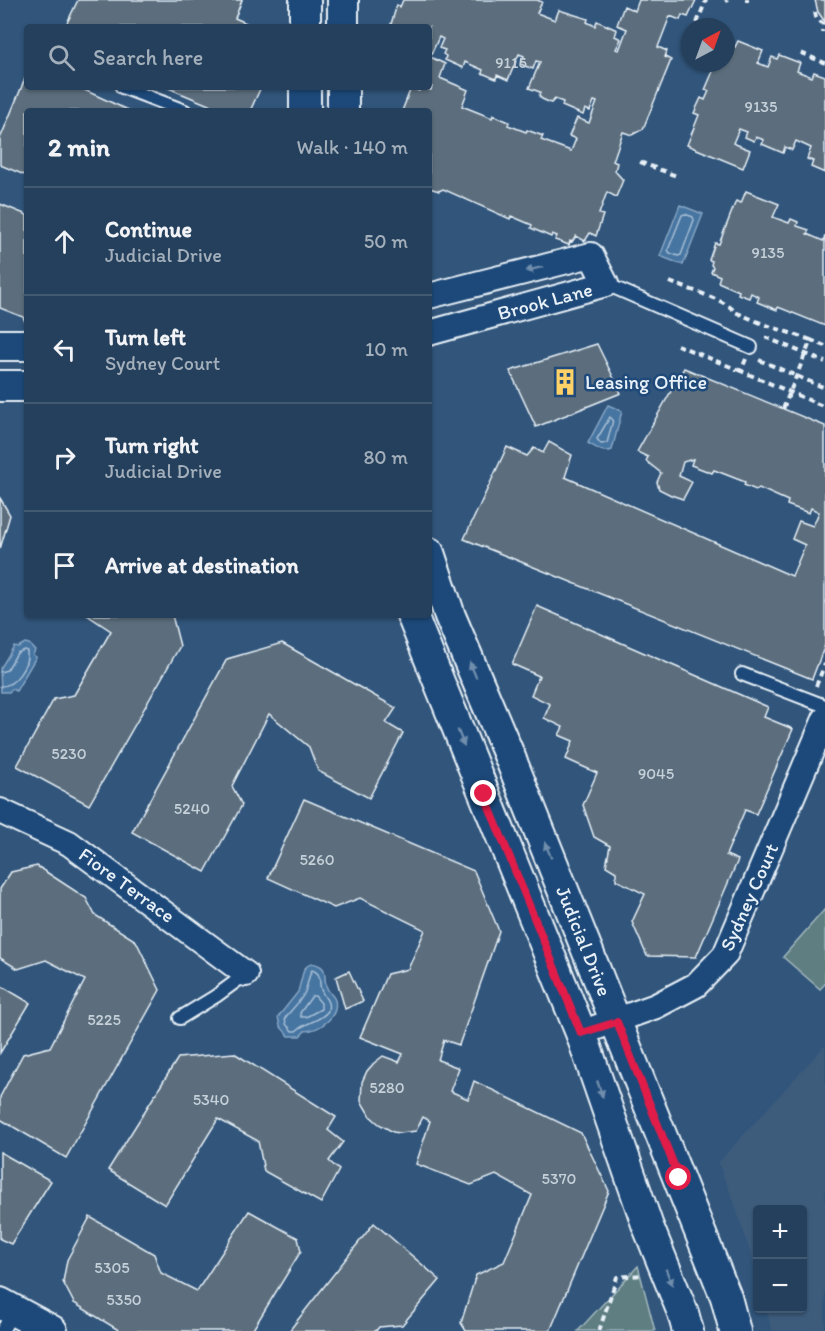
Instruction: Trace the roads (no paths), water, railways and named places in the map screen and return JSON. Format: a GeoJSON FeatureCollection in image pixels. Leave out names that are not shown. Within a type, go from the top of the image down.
{"type":"FeatureCollection","features":[{"type":"Feature","properties":{"kind":"street"},"geometry":{"type":"LineString","coordinates":[[305,0],[305,24]]}},
{"type":"Feature","properties":{"kind":"street"},"geometry":{"type":"LineString","coordinates":[[343,0],[343,24]]}},
{"type":"Feature","properties":{"kind":"street"},"geometry":{"type":"LineString","coordinates":[[305,90],[305,108]]}},
{"type":"Feature","properties":{"kind":"street"},"geometry":{"type":"LineString","coordinates":[[342,108],[343,90]]}},
{"type":"Feature","properties":{"kind":"street","name":"Brook Lane"},"geometry":{"type":"LineString","coordinates":[[432,295],[591,255],[606,284],[432,332]]}},
{"type":"Feature","properties":{"kind":"street"},"geometry":{"type":"LineString","coordinates":[[0,345],[24,345]]}},
{"type":"Feature","properties":{"kind":"street"},"geometry":{"type":"LineString","coordinates":[[0,386],[24,386]]}},
{"type":"Feature","properties":{"kind":"street","name":"Judicial Drive"},"geometry":{"type":"LineString","coordinates":[[432,562],[450,616],[509,755],[726,1297],[735,1331]]}},
{"type":"Feature","properties":{"kind":"street","name":"Judicial Drive"},"geometry":{"type":"LineString","coordinates":[[413,618],[581,1033],[688,1331]]}},
{"type":"Feature","properties":{"kind":"street","name":"Sydney Court"},"geometry":{"type":"LineString","coordinates":[[581,1033],[617,1022],[696,986],[724,955],[818,710]]}},
{"type":"Feature","properties":{"kind":"street","name":"Fiore Terrace"},"geometry":{"type":"LineString","coordinates":[[0,811],[69,843],[246,974]]}},
{"type":"Feature","properties":{"kind":"street"},"geometry":{"type":"LineString","coordinates":[[6,1315],[50,1331]]}},
{"type":"Feature","properties":{"kind":"lane"},"geometry":{"type":"LineString","coordinates":[[130,90],[177,108]]}},
{"type":"Feature","properties":{"kind":"lane"},"geometry":{"type":"LineString","coordinates":[[606,284],[749,351]]}},
{"type":"Feature","properties":{"kind":"lane"},"geometry":{"type":"LineString","coordinates":[[742,674],[818,710],[825,706]]}},
{"type":"Feature","properties":{"kind":"lane"},"geometry":{"type":"LineString","coordinates":[[180,1018],[246,974]]}},
{"type":"Feature","properties":{"kind":"water"},"geometry":{"type":"Polygon","coordinates":[[[680,205],[703,214],[683,265],[660,256],[680,205]]]}},
{"type":"Feature","properties":{"kind":"water"},"geometry":{"type":"Polygon","coordinates":[[[608,405],[622,411],[612,450],[605,451],[588,443],[608,405]]]}},
{"type":"Feature","properties":{"kind":"water"},"geometry":{"type":"Polygon","coordinates":[[[25,643],[35,650],[33,655],[36,657],[16,691],[12,689],[9,692],[1,692],[0,669],[14,646],[18,647],[25,643]]]}},
{"type":"Feature","properties":{"kind":"water"},"geometry":{"type":"Polygon","coordinates":[[[311,963],[324,969],[327,988],[335,1000],[334,1012],[317,1028],[305,1031],[300,1036],[289,1036],[280,1026],[278,1017],[298,992],[304,969],[311,963]]]}},
{"type":"Feature","properties":{"kind":"place","name":"Leasing Office"},"geometry":{"type":"Point","coordinates":[565,382]}}]}
